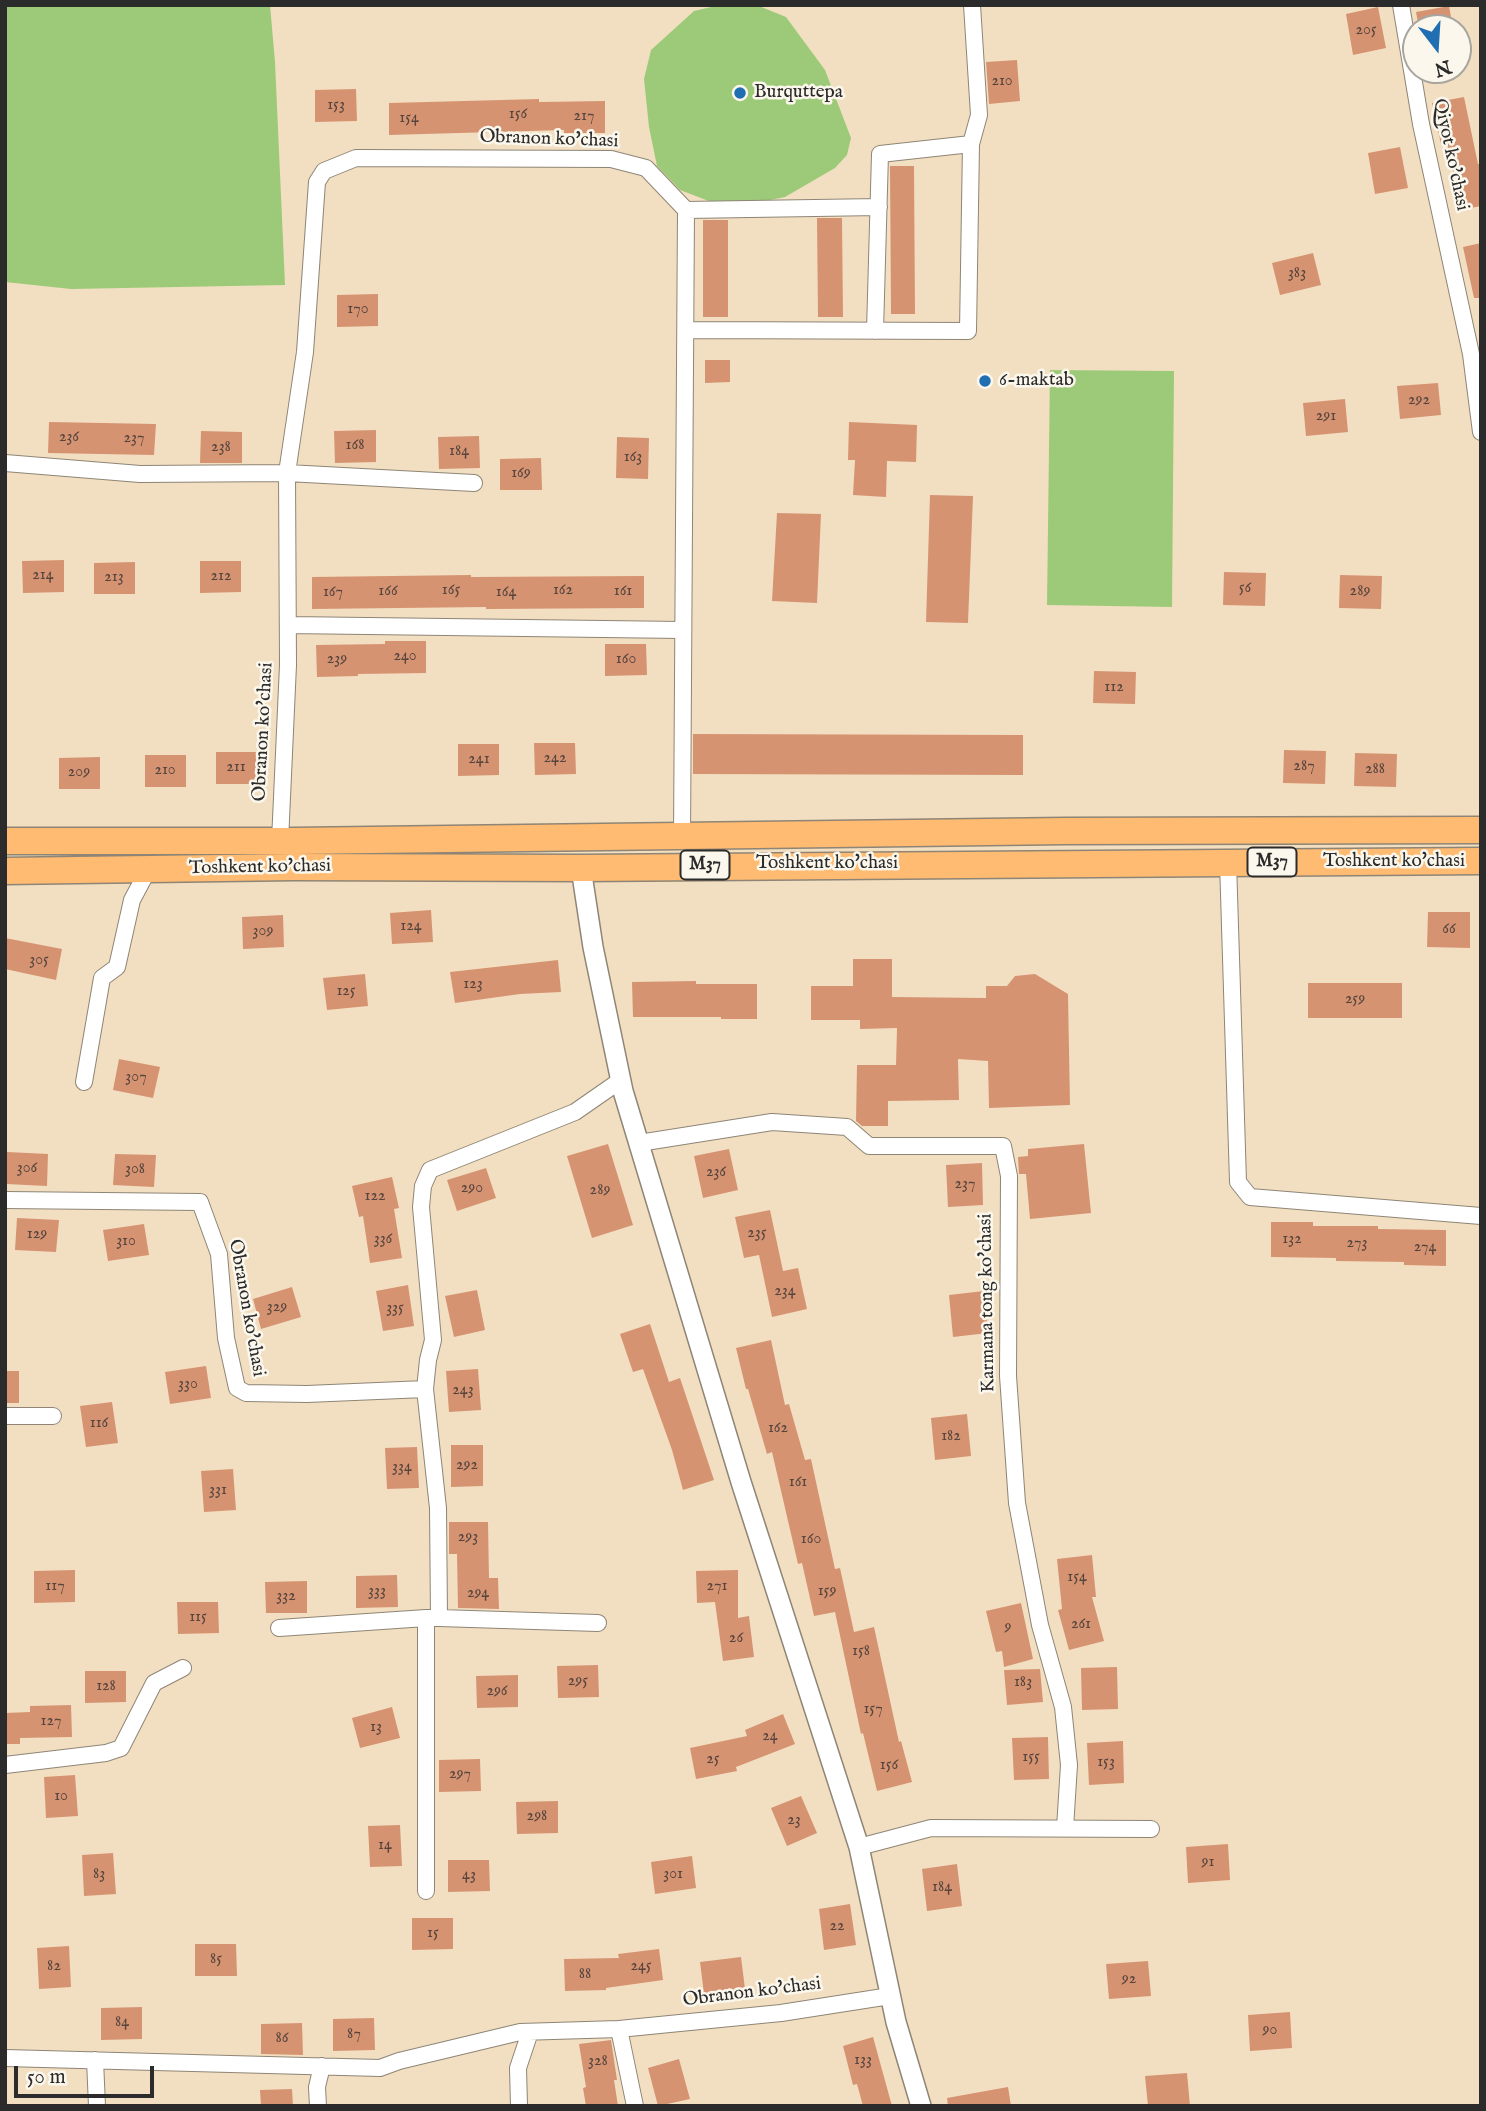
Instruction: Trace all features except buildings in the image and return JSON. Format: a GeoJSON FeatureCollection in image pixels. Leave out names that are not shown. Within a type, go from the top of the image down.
{"type":"FeatureCollection","features":[{"type":"Feature","properties":{"kind":"highway","name":"Toshkent ko'chasi"},"geometry":{"type":"LineString","coordinates":[[5,841],[280,841],[1065,831],[1481,830]]}},
{"type":"Feature","properties":{"kind":"highway","name":"Toshkent ko'chasi"},"geometry":{"type":"LineString","coordinates":[[5,871],[1481,861]]}},
{"type":"Feature","properties":{"kind":"street"},"geometry":{"type":"LineString","coordinates":[[685,330],[968,331],[971,144],[979,116],[972,5]]}},
{"type":"Feature","properties":{"kind":"street","name":"Qiyot ko'chasi"},"geometry":{"type":"LineString","coordinates":[[1401,5],[1421,124],[1476,353],[1481,432]]}},
{"type":"Feature","properties":{"kind":"street"},"geometry":{"type":"LineString","coordinates":[[874,331],[880,154],[971,144]]}},
{"type":"Feature","properties":{"kind":"street","name":"Obranon ko'chasi"},"geometry":{"type":"LineString","coordinates":[[280,841],[288,665],[287,474],[305,352],[317,182],[324,171],[356,158],[611,159],[646,168],[686,210]]}},
{"type":"Feature","properties":{"kind":"street"},"geometry":{"type":"LineString","coordinates":[[682,836],[686,210],[879,207]]}},
{"type":"Feature","properties":{"kind":"street"},"geometry":{"type":"LineString","coordinates":[[5,463],[140,474],[287,474],[474,482]]}},
{"type":"Feature","properties":{"kind":"street"},"geometry":{"type":"LineString","coordinates":[[288,625],[682,630]]}},
{"type":"Feature","properties":{"kind":"street"},"geometry":{"type":"LineString","coordinates":[[1228,862],[1238,1182],[1250,1197],[1481,1216]]}},
{"type":"Feature","properties":{"kind":"street"},"geometry":{"type":"LineString","coordinates":[[581,867],[593,947],[621,1080],[741,1482],[859,1847],[896,2022],[920,2106]]}},
{"type":"Feature","properties":{"kind":"street"},"geometry":{"type":"LineString","coordinates":[[84,1082],[102,978],[117,967],[132,900],[148,870]]}},
{"type":"Feature","properties":{"kind":"street"},"geometry":{"type":"LineString","coordinates":[[426,1891],[432,1618],[438,1507],[425,1389],[433,1340],[421,1207],[423,1186],[430,1170],[575,1112],[621,1080]]}},
{"type":"Feature","properties":{"kind":"street","name":"Karmana tong ko'chasi"},"geometry":{"type":"LineString","coordinates":[[639,1143],[772,1122],[847,1127],[869,1146],[1003,1146],[1009,1176],[1008,1376],[1017,1503],[1041,1625],[1063,1707],[1069,1765],[1065,1828]]}},
{"type":"Feature","properties":{"kind":"street","name":"Obranon ko'chasi"},"geometry":{"type":"LineString","coordinates":[[5,1200],[200,1202],[219,1254],[226,1338],[237,1388],[246,1393],[307,1394],[425,1389]]}},
{"type":"Feature","properties":{"kind":"street"},"geometry":{"type":"LineString","coordinates":[[5,1416],[53,1416]]}},
{"type":"Feature","properties":{"kind":"street"},"geometry":{"type":"LineString","coordinates":[[279,1628],[432,1618],[598,1623]]}},
{"type":"Feature","properties":{"kind":"street"},"geometry":{"type":"LineString","coordinates":[[5,1765],[106,1753],[121,1748],[154,1683],[183,1668]]}},
{"type":"Feature","properties":{"kind":"street"},"geometry":{"type":"LineString","coordinates":[[859,1847],[931,1828],[1151,1829]]}},
{"type":"Feature","properties":{"kind":"street","name":"Obranon ko'chasi"},"geometry":{"type":"LineString","coordinates":[[5,2058],[380,2068],[506,2035],[619,2029],[781,2013],[890,1996]]}},
{"type":"Feature","properties":{"kind":"street"},"geometry":{"type":"LineString","coordinates":[[619,2029],[635,2106]]}},
{"type":"Feature","properties":{"kind":"street"},"geometry":{"type":"LineString","coordinates":[[519,2106],[518,2068],[530,2032]]}},
{"type":"Feature","properties":{"kind":"street"},"geometry":{"type":"LineString","coordinates":[[95,2060],[97,2106]]}},
{"type":"Feature","properties":{"kind":"street"},"geometry":{"type":"LineString","coordinates":[[317,2106],[317,2087],[322,2066]]}},
{"type":"Feature","properties":{"kind":"green space"},"geometry":{"type":"Polygon","coordinates":[[[5,5],[270,5],[285,285],[71,289],[5,282],[5,5]]]}},
{"type":"Feature","properties":{"kind":"green space","name":"Burquttepa"},"geometry":{"type":"Polygon","coordinates":[[[720,5],[759,6],[786,17],[825,70],[851,138],[847,155],[835,168],[785,197],[750,204],[714,203],[680,190],[657,166],[649,127],[644,79],[651,50],[694,11],[720,5]]]}},
{"type":"Feature","properties":{"kind":"green space"},"geometry":{"type":"Polygon","coordinates":[[[1050,370],[1174,371],[1172,607],[1047,605],[1050,370]]]}},
{"type":"Feature","properties":{"kind":"place","name":"Burquttepa"},"geometry":{"type":"Point","coordinates":[740,93]}},
{"type":"Feature","properties":{"kind":"place","name":"6-maktab"},"geometry":{"type":"Point","coordinates":[985,381]}}]}
